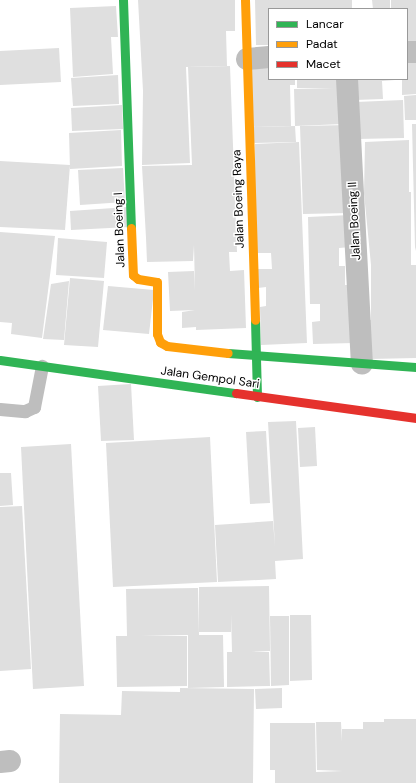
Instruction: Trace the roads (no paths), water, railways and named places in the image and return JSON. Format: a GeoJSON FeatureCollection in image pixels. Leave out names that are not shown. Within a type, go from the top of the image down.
{"type":"FeatureCollection","features":[{"type":"Feature","properties":{"kind":"street","name":"Jalan Boeing I"},"geometry":{"type":"LineString","coordinates":[[123,0],[135,278],[157,282],[157,334],[160,342],[167,346],[256,356]]}},
{"type":"Feature","properties":{"kind":"street","name":"Jalan Boeing Raya"},"geometry":{"type":"LineString","coordinates":[[245,0],[257,397]]}},
{"type":"Feature","properties":{"kind":"street"},"geometry":{"type":"LineString","coordinates":[[247,59],[268,57]]}},
{"type":"Feature","properties":{"kind":"street","name":"Jalan Boeing II"},"geometry":{"type":"LineString","coordinates":[[348,80],[362,364]]}},
{"type":"Feature","properties":{"kind":"street"},"geometry":{"type":"LineString","coordinates":[[256,356],[416,367]]}},
{"type":"Feature","properties":{"kind":"street","name":"Jalan Gempol Sari"},"geometry":{"type":"LineString","coordinates":[[0,360],[416,418]]}},
{"type":"Feature","properties":{"kind":"lane"},"geometry":{"type":"LineString","coordinates":[[0,409],[25,411],[34,407],[42,366]]}}]}
